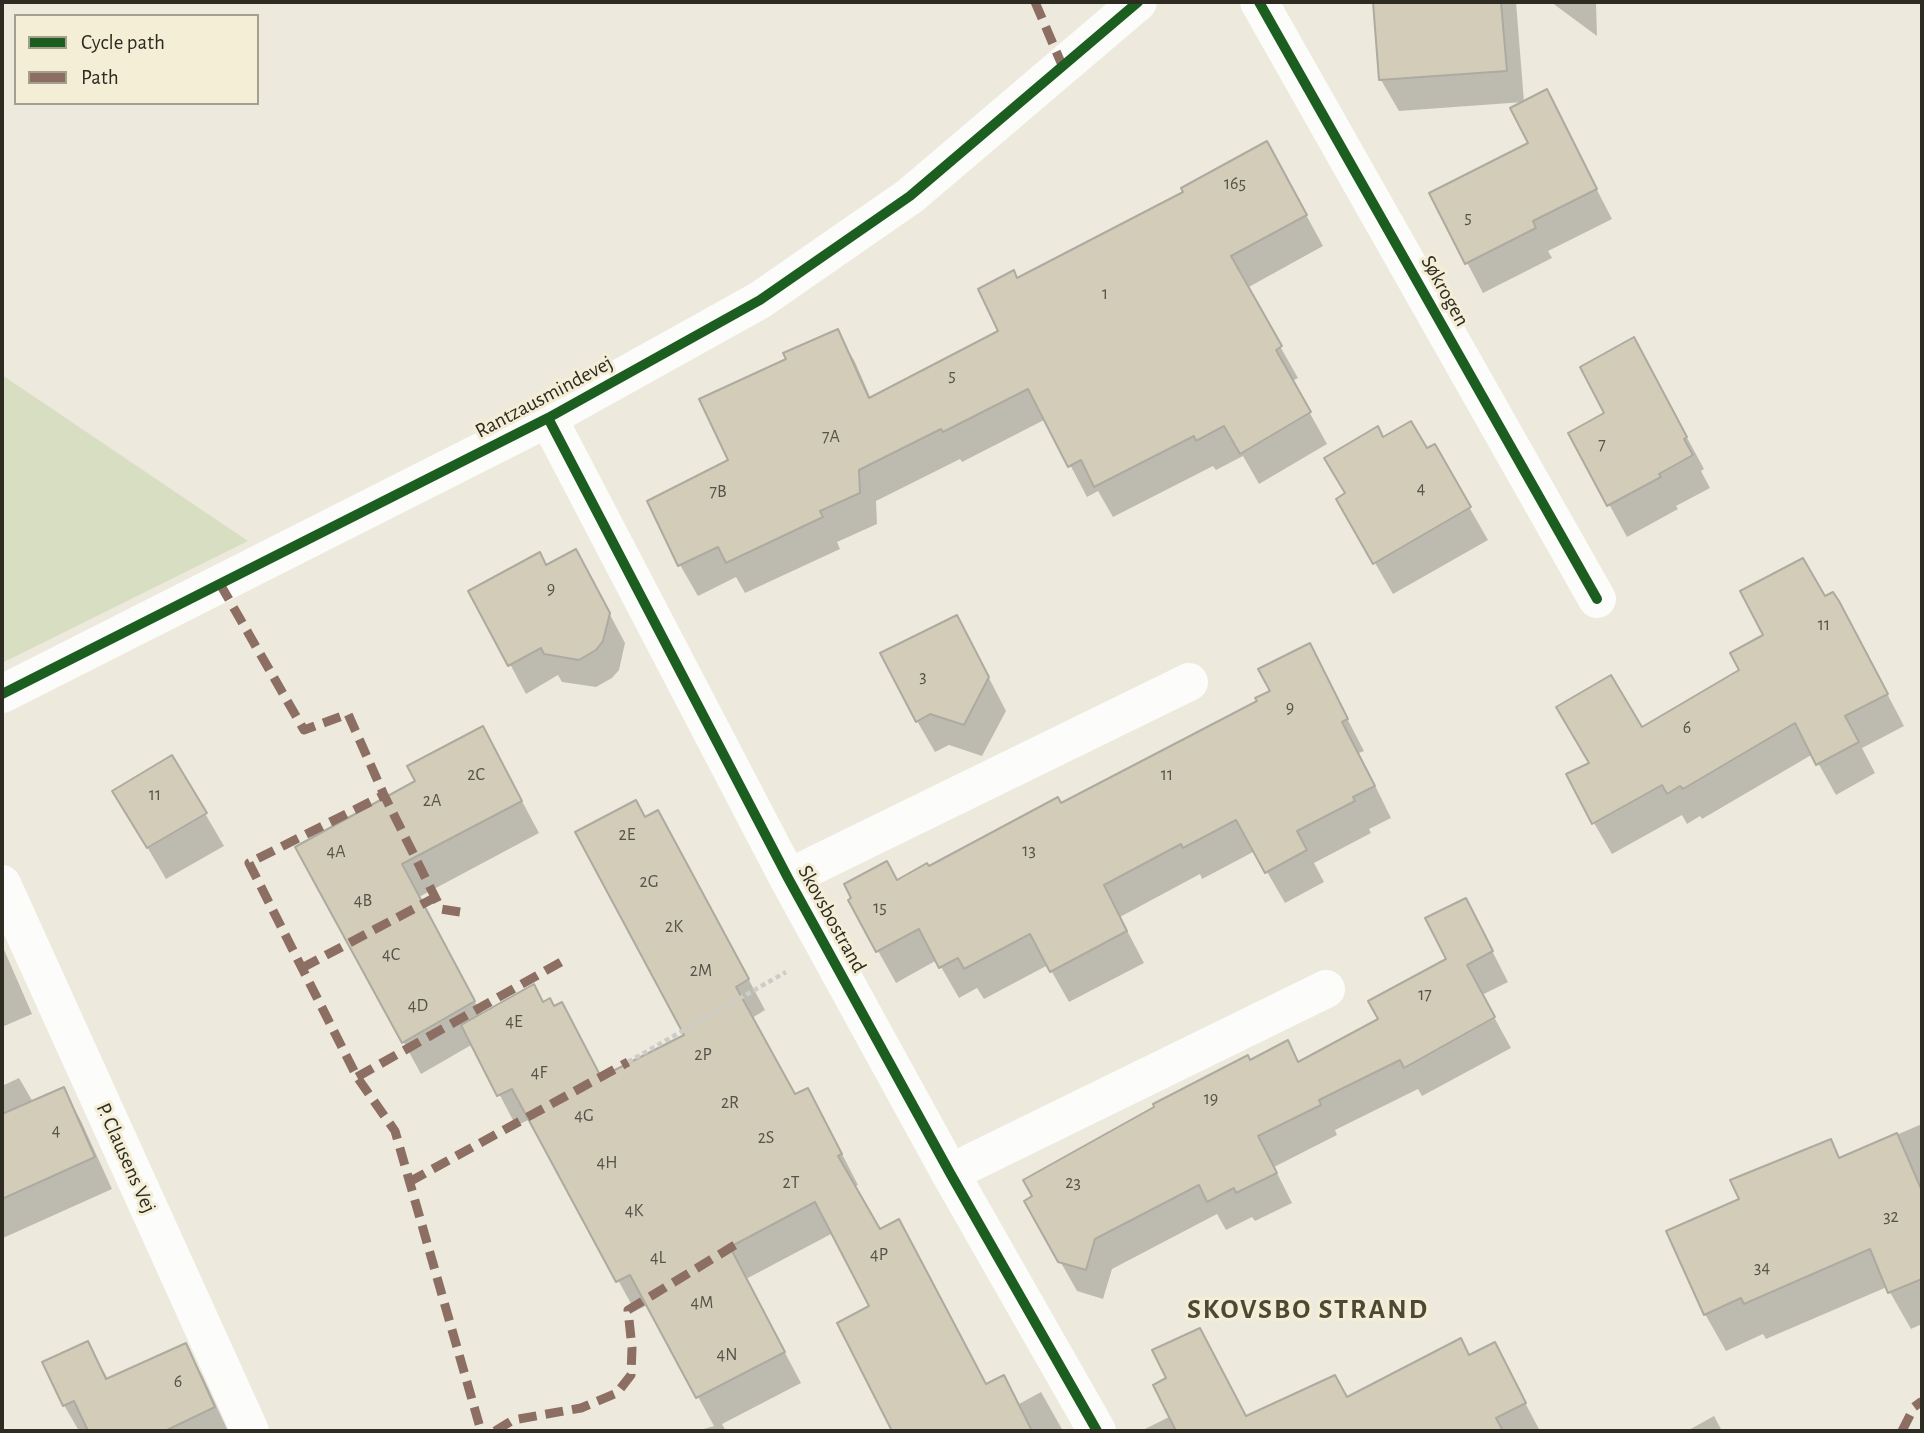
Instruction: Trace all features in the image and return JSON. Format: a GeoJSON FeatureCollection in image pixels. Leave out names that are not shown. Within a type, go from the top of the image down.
{"type":"FeatureCollection","features":[{"type":"Feature","properties":{"kind":"street","name":"Rantzausmindevej"},"geometry":{"type":"LineString","coordinates":[[2,694],[548,418],[760,300],[911,197],[1138,2]]}},
{"type":"Feature","properties":{"kind":"street","name":"Søkrogen"},"geometry":{"type":"LineString","coordinates":[[1259,2],[1597,599]]}},
{"type":"Feature","properties":{"kind":"street","name":"Skovsbostrand"},"geometry":{"type":"LineString","coordinates":[[548,418],[788,878],[1097,1431]]}},
{"type":"Feature","properties":{"kind":"street","name":"Skovsbostrand"},"geometry":{"type":"LineString","coordinates":[[788,878],[1189,682]]}},
{"type":"Feature","properties":{"kind":"street","name":"P. Clausens Vej"},"geometry":{"type":"LineString","coordinates":[[2,884],[250,1431]]}},
{"type":"Feature","properties":{"kind":"street"},"geometry":{"type":"LineString","coordinates":[[950,1172],[1326,989]]}},
{"type":"Feature","properties":{"kind":"path"},"geometry":{"type":"LineString","coordinates":[[628,1062],[827,949]]}},
{"type":"Feature","properties":{"kind":"green space"},"geometry":{"type":"Polygon","coordinates":[[[2,375],[248,541],[2,663],[2,375]]]}},
{"type":"Feature","properties":{"kind":"building"},"geometry":{"type":"Polygon","coordinates":[[[1373,2],[1501,2],[1507,71],[1379,80],[1373,2]]]}},
{"type":"Feature","properties":{"kind":"building"},"geometry":{"type":"Polygon","coordinates":[[[1547,89],[1597,189],[1533,221],[1536,228],[1465,264],[1429,193],[1528,143],[1510,108],[1547,89]]]}},
{"type":"Feature","properties":{"kind":"building"},"geometry":{"type":"Polygon","coordinates":[[[1267,141],[1307,215],[1231,256],[1282,346],[1276,350],[1311,412],[1240,454],[1224,426],[1196,441],[1194,436],[1094,487],[1081,460],[1068,467],[1028,389],[859,470],[860,493],[820,511],[823,517],[726,563],[718,547],[678,566],[647,501],[728,460],[699,399],[786,359],[783,353],[838,329],[869,398],[998,331],[978,289],[1014,270],[1017,278],[1183,192],[1181,188],[1267,141]]]}},
{"type":"Feature","properties":{"kind":"building"},"geometry":{"type":"Polygon","coordinates":[[[1634,337],[1687,437],[1684,439],[1693,455],[1659,474],[1661,477],[1607,506],[1568,433],[1604,413],[1580,367],[1634,337]]]}},
{"type":"Feature","properties":{"kind":"building"},"geometry":{"type":"Polygon","coordinates":[[[1411,421],[1427,448],[1435,444],[1471,507],[1373,564],[1336,499],[1345,493],[1324,458],[1378,426],[1383,437],[1411,421]]]}},
{"type":"Feature","properties":{"kind":"building"},"geometry":{"type":"Polygon","coordinates":[[[576,549],[610,613],[603,641],[596,650],[579,660],[544,654],[541,648],[508,666],[468,591],[540,552],[546,565],[576,549]]]}},
{"type":"Feature","properties":{"kind":"building"},"geometry":{"type":"Polygon","coordinates":[[[1803,558],[1825,596],[1833,592],[1839,601],[1888,694],[1845,716],[1859,742],[1816,765],[1795,723],[1683,789],[1680,786],[1667,794],[1662,785],[1592,824],[1566,774],[1589,763],[1556,707],[1611,675],[1642,727],[1739,670],[1730,653],[1763,635],[1740,591],[1803,558]]]}},
{"type":"Feature","properties":{"kind":"building"},"geometry":{"type":"Polygon","coordinates":[[[957,615],[989,677],[964,725],[930,714],[916,722],[880,653],[957,615]]]}},
{"type":"Feature","properties":{"kind":"building"},"geometry":{"type":"Polygon","coordinates":[[[1310,643],[1348,719],[1342,722],[1375,786],[1353,797],[1355,801],[1297,831],[1307,850],[1265,873],[1236,820],[1183,848],[1181,844],[1104,885],[1127,931],[1050,972],[1030,934],[964,969],[958,958],[939,968],[919,929],[876,952],[848,900],[851,898],[844,884],[887,861],[897,880],[927,863],[929,866],[1058,797],[1061,803],[1257,701],[1255,698],[1270,691],[1258,669],[1310,643]]]}},
{"type":"Feature","properties":{"kind":"building"},"geometry":{"type":"Polygon","coordinates":[[[483,726],[522,801],[402,864],[475,1001],[402,1043],[295,847],[415,781],[407,766],[483,726]]]}},
{"type":"Feature","properties":{"kind":"building"},"geometry":{"type":"Polygon","coordinates":[[[172,755],[207,813],[147,848],[112,791],[172,755]]]}},
{"type":"Feature","properties":{"kind":"building"},"geometry":{"type":"Polygon","coordinates":[[[636,800],[645,817],[658,810],[749,979],[736,987],[795,1094],[808,1088],[842,1154],[838,1156],[880,1229],[899,1219],[986,1384],[1004,1375],[1032,1431],[892,1431],[837,1323],[869,1306],[815,1202],[730,1247],[785,1352],[696,1398],[630,1275],[616,1282],[512,1089],[497,1096],[461,1025],[534,984],[543,1002],[550,998],[554,1006],[562,1002],[601,1077],[684,1035],[575,832],[636,800]]]}},
{"type":"Feature","properties":{"kind":"building"},"geometry":{"type":"Polygon","coordinates":[[[1466,898],[1493,951],[1467,965],[1495,1017],[1404,1068],[1400,1060],[1319,1100],[1321,1105],[1258,1136],[1277,1173],[1236,1193],[1234,1188],[1207,1202],[1199,1185],[1095,1239],[1086,1270],[1058,1262],[1024,1201],[1032,1196],[1023,1180],[1154,1107],[1153,1104],[1248,1055],[1250,1060],[1288,1040],[1298,1062],[1378,1019],[1368,1001],[1446,959],[1425,918],[1466,898]]]}},
{"type":"Feature","properties":{"kind":"building"},"geometry":{"type":"Polygon","coordinates":[[[64,1087],[95,1157],[2,1199],[2,1114],[64,1087]]]}},
{"type":"Feature","properties":{"kind":"building"},"geometry":{"type":"Polygon","coordinates":[[[1897,1133],[1922,1191],[1922,1279],[1888,1293],[1870,1249],[1744,1304],[1741,1298],[1704,1315],[1666,1231],[1739,1199],[1730,1180],[1831,1139],[1839,1158],[1897,1133]]]}},
{"type":"Feature","properties":{"kind":"building"},"geometry":{"type":"Polygon","coordinates":[[[1200,1328],[1246,1416],[1335,1375],[1347,1397],[1461,1338],[1469,1355],[1495,1342],[1526,1403],[1496,1418],[1503,1431],[1176,1431],[1153,1385],[1166,1378],[1152,1350],[1200,1328]]]}},
{"type":"Feature","properties":{"kind":"building"},"geometry":{"type":"Polygon","coordinates":[[[88,1341],[106,1379],[186,1343],[215,1407],[165,1431],[88,1431],[74,1401],[63,1406],[42,1362],[88,1341]]]}},
{"type":"Feature","properties":{"kind":"marked path"},"geometry":{"type":"LineString","coordinates":[[1035,2],[1062,65]]}},
{"type":"Feature","properties":{"kind":"marked path"},"geometry":{"type":"LineString","coordinates":[[220,584],[304,730],[348,714],[384,795]]}},
{"type":"Feature","properties":{"kind":"marked path"},"geometry":{"type":"LineString","coordinates":[[460,912],[441,909],[384,795],[249,863],[357,1077],[395,1131],[481,1431]]}},
{"type":"Feature","properties":{"kind":"marked path"},"geometry":{"type":"LineString","coordinates":[[302,968],[434,898]]}},
{"type":"Feature","properties":{"kind":"marked path"},"geometry":{"type":"LineString","coordinates":[[357,1077],[561,962]]}},
{"type":"Feature","properties":{"kind":"marked path"},"geometry":{"type":"LineString","coordinates":[[409,1182],[628,1062]]}},
{"type":"Feature","properties":{"kind":"marked path"},"geometry":{"type":"LineString","coordinates":[[495,1431],[513,1420],[581,1408],[617,1393],[631,1375],[632,1348],[628,1310],[735,1245]]}},
{"type":"Feature","properties":{"kind":"marked path"},"geometry":{"type":"LineString","coordinates":[[1902,1431],[1914,1407],[1922,1401]]}},
{"type":"Feature","properties":{"kind":"cycle path"},"geometry":{"type":"LineString","coordinates":[[2,694],[548,418],[760,300],[910,196],[1138,2]]}},
{"type":"Feature","properties":{"kind":"cycle path"},"geometry":{"type":"LineString","coordinates":[[1259,2],[1597,599]]}},
{"type":"Feature","properties":{"kind":"cycle path"},"geometry":{"type":"LineString","coordinates":[[548,418],[788,878],[950,1173],[1097,1431]]}},
{"type":"Feature","properties":{"kind":"district","name":"SKOVSBO STRAND"},"geometry":{"type":"Point","coordinates":[1308,1310]}}]}
